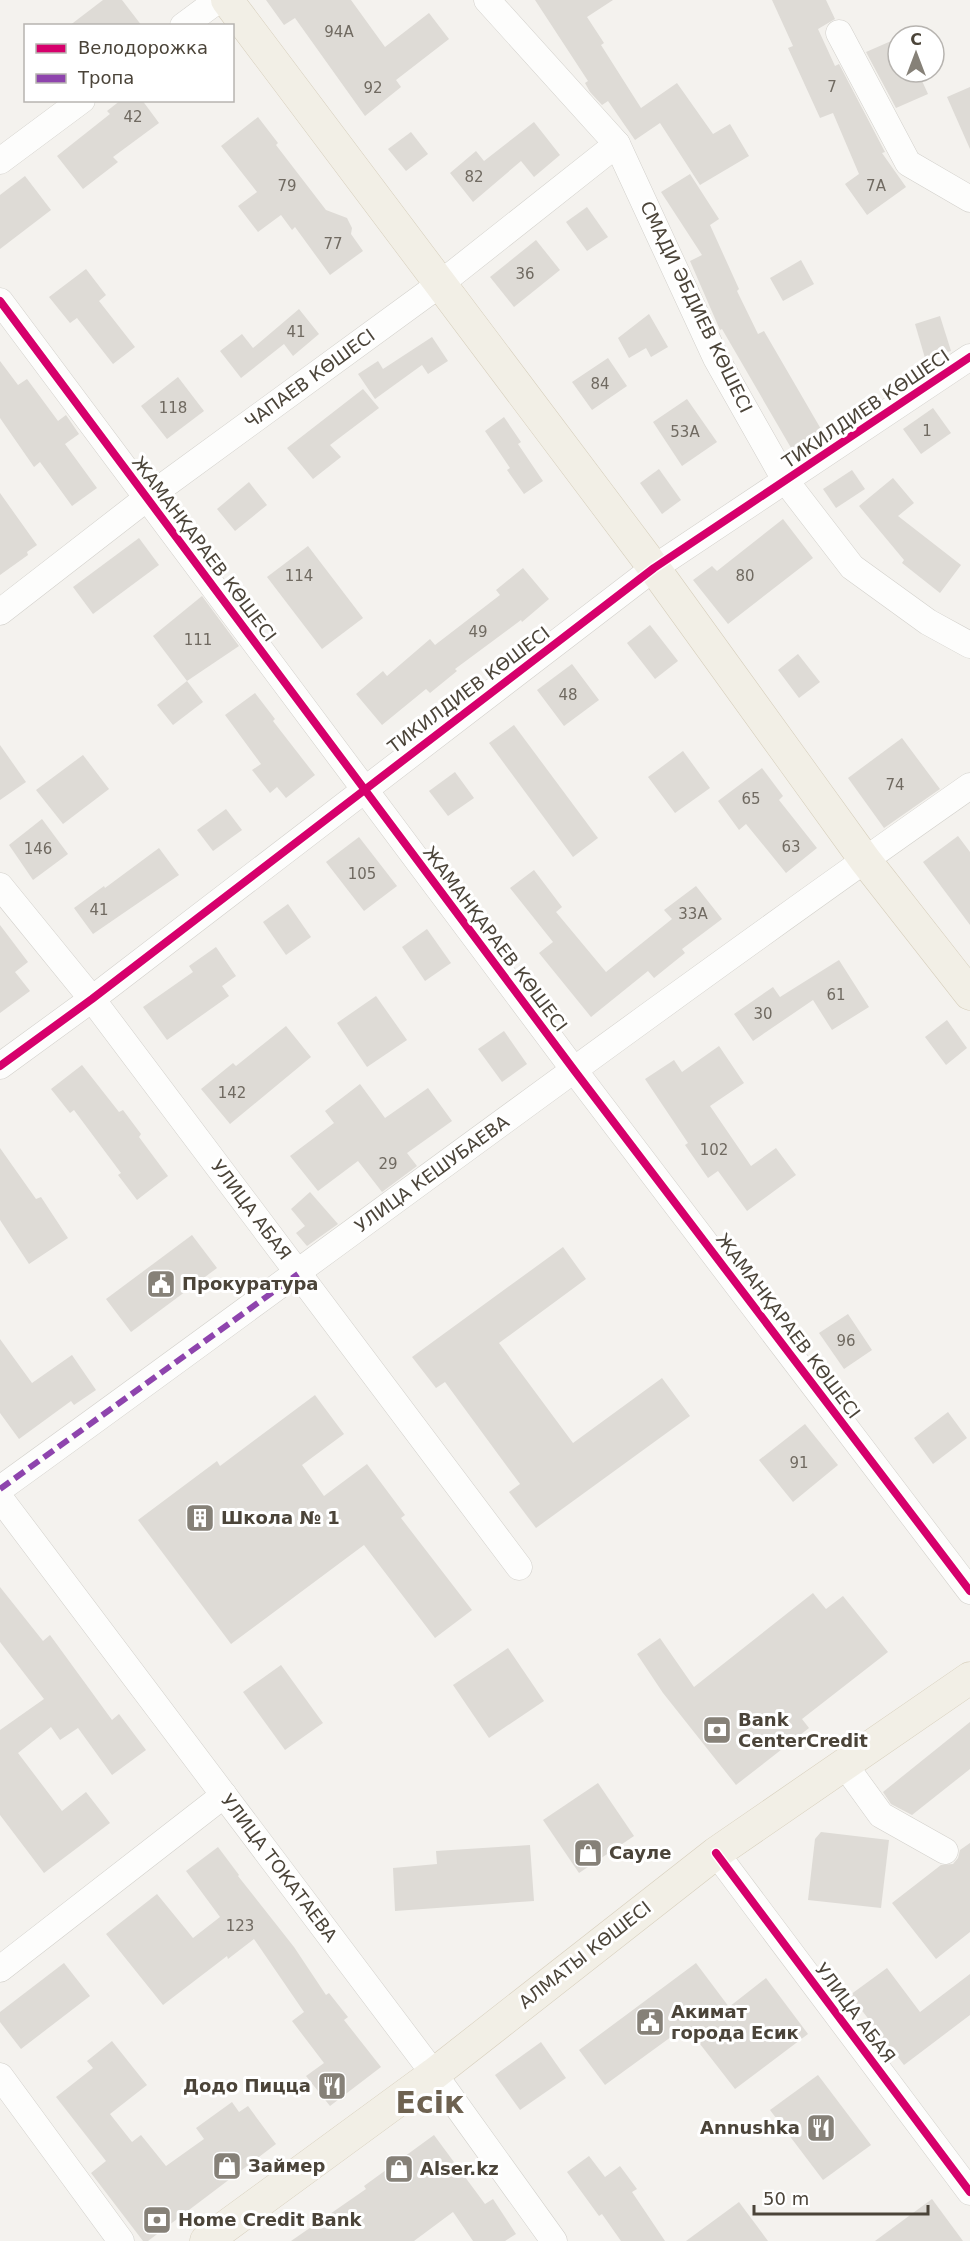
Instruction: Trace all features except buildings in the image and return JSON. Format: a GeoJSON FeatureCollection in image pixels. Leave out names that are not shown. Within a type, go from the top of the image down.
{"type":"FeatureCollection","features":[{"type":"Feature","properties":{"kind":"main road"},"geometry":{"type":"LineString","coordinates":[[227,0],[654,568],[865,860],[970,994]]}},
{"type":"Feature","properties":{"kind":"main road","name":"АЛМАТЫ КӨШЕСІ"},"geometry":{"type":"LineString","coordinates":[[206,2241],[434,2074],[716,1853],[970,1678]]}},
{"type":"Feature","properties":{"kind":"street"},"geometry":{"type":"LineString","coordinates":[[186,24],[218,0]]}},
{"type":"Feature","properties":{"kind":"street","name":"СМАДИ ӘБДИЕВ КӨШЕСІ"},"geometry":{"type":"LineString","coordinates":[[487,0],[617,144],[716,358],[785,480],[852,567],[928,622],[970,645]]}},
{"type":"Feature","properties":{"kind":"street"},"geometry":{"type":"LineString","coordinates":[[839,33],[908,163],[970,199]]}},
{"type":"Feature","properties":{"kind":"street"},"geometry":{"type":"LineString","coordinates":[[0,161],[79,102]]}},
{"type":"Feature","properties":{"kind":"street","name":"ЧАПАЕВ КӨШЕСІ"},"geometry":{"type":"LineString","coordinates":[[0,612],[147,498],[440,284],[617,144]]}},
{"type":"Feature","properties":{"kind":"street","name":"ЖАМАНҚАРАЕВ КӨШЕСІ"},"geometry":{"type":"LineString","coordinates":[[0,301],[574,1070],[970,1590]]}},
{"type":"Feature","properties":{"kind":"street","name":"ТИКИЛДИЕВ КӨШЕСІ"},"geometry":{"type":"LineString","coordinates":[[0,1066],[92,999],[654,568],[970,357]]}},
{"type":"Feature","properties":{"kind":"street","name":"УЛИЦА КЕШУБАЕВА"},"geometry":{"type":"LineString","coordinates":[[0,1490],[574,1070],[970,786]]}},
{"type":"Feature","properties":{"kind":"street","name":"УЛИЦА АБАЯ"},"geometry":{"type":"LineString","coordinates":[[0,886],[92,999],[519,1567]]}},
{"type":"Feature","properties":{"kind":"street","name":"УЛИЦА ТОКАТАЕВА"},"geometry":{"type":"LineString","coordinates":[[0,1498],[434,2074],[554,2241]]}},
{"type":"Feature","properties":{"kind":"street"},"geometry":{"type":"LineString","coordinates":[[844,1764],[882,1815],[945,1851]]}},
{"type":"Feature","properties":{"kind":"street"},"geometry":{"type":"LineString","coordinates":[[0,1969],[224,1796]]}},
{"type":"Feature","properties":{"kind":"street","name":"УЛИЦА АБАЯ"},"geometry":{"type":"LineString","coordinates":[[716,1853],[970,2192]]}},
{"type":"Feature","properties":{"kind":"street"},"geometry":{"type":"LineString","coordinates":[[0,2076],[121,2241]]}},
{"type":"Feature","properties":{"kind":"marked path"},"geometry":{"type":"LineString","coordinates":[[0,1489],[298,1274]]}},
{"type":"Feature","properties":{"kind":"cycle path"},"geometry":{"type":"LineString","coordinates":[[0,301],[574,1070],[970,1591]]}},
{"type":"Feature","properties":{"kind":"cycle path"},"geometry":{"type":"LineString","coordinates":[[0,1066],[92,999],[654,568],[970,357]]}},
{"type":"Feature","properties":{"kind":"cycle path"},"geometry":{"type":"LineString","coordinates":[[716,1853],[970,2192]]}},
{"type":"Feature","properties":{"kind":"place","name":"Прокуратура"},"geometry":{"type":"Point","coordinates":[161,1284]}},
{"type":"Feature","properties":{"kind":"place","name":"Школа № 1"},"geometry":{"type":"Point","coordinates":[200,1518]}},
{"type":"Feature","properties":{"kind":"place","name":"Bank CenterCredit"},"geometry":{"type":"Point","coordinates":[717,1730]}},
{"type":"Feature","properties":{"kind":"place","name":"Сауле"},"geometry":{"type":"Point","coordinates":[588,1853]}},
{"type":"Feature","properties":{"kind":"place","name":"Акимат города Есик"},"geometry":{"type":"Point","coordinates":[650,2022]}},
{"type":"Feature","properties":{"kind":"place","name":"Додо Пицца"},"geometry":{"type":"Point","coordinates":[332,2086]}},
{"type":"Feature","properties":{"kind":"place","name":"Annushka"},"geometry":{"type":"Point","coordinates":[821,2128]}},
{"type":"Feature","properties":{"kind":"place","name":"Займер"},"geometry":{"type":"Point","coordinates":[227,2166]}},
{"type":"Feature","properties":{"kind":"place","name":"Alser.kz"},"geometry":{"type":"Point","coordinates":[399,2169]}},
{"type":"Feature","properties":{"kind":"place","name":"Home Credit Bank"},"geometry":{"type":"Point","coordinates":[157,2220]}},
{"type":"Feature","properties":{"kind":"district","name":"Есік"},"geometry":{"type":"Point","coordinates":[430,2103]}}]}
